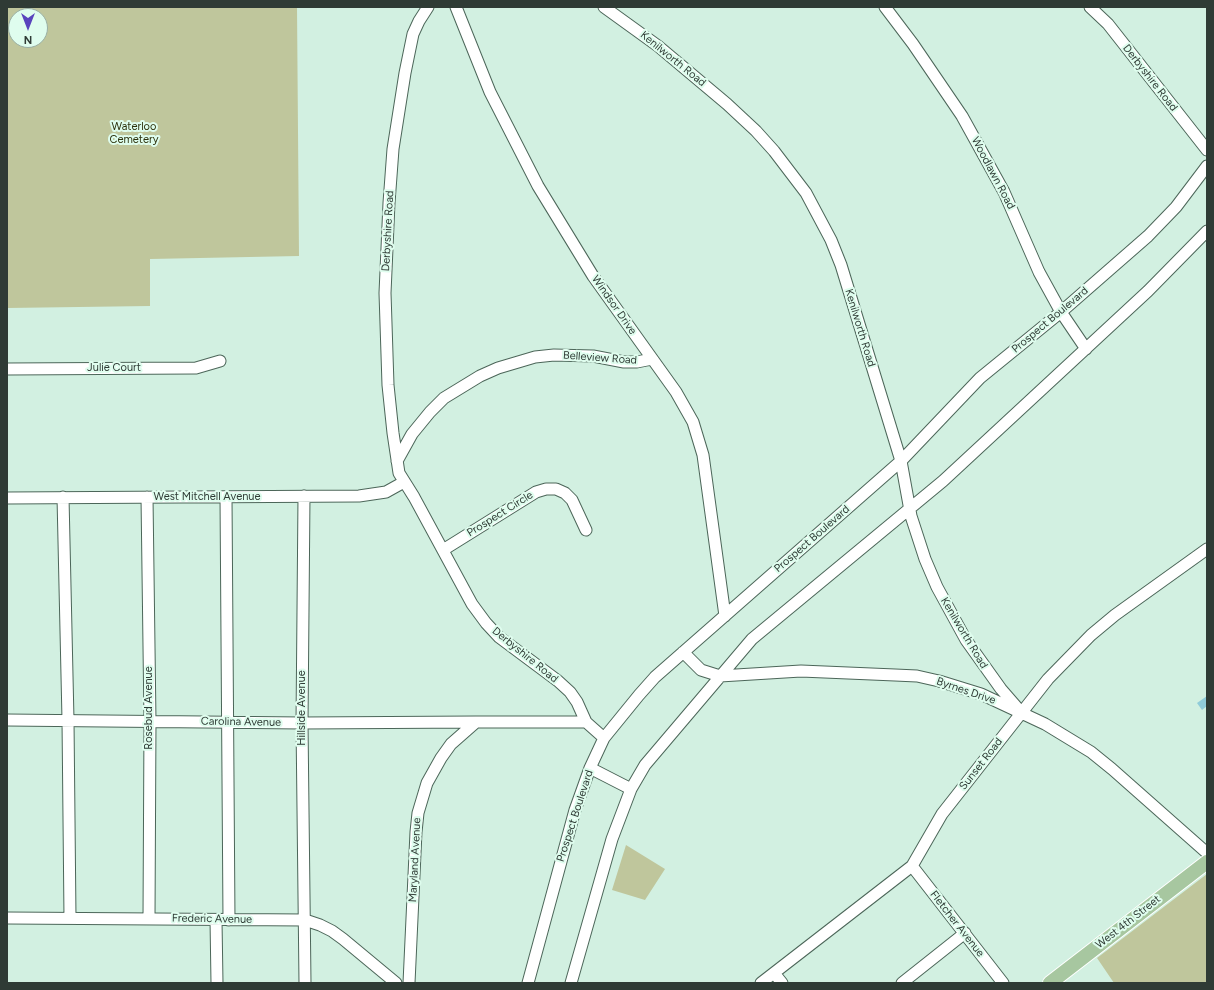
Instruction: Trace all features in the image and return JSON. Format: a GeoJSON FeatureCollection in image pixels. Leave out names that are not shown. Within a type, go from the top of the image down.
{"type":"FeatureCollection","features":[{"type":"Feature","properties":{"kind":"main road","name":"West 4th Street"},"geometry":{"type":"LineString","coordinates":[[1050,983],[1207,862]]}},
{"type":"Feature","properties":{"kind":"street","name":"Derbyshire Road"},"geometry":{"type":"LineString","coordinates":[[397,461],[388,385],[385,293],[389,204],[393,150],[405,73],[413,34],[428,7]]}},
{"type":"Feature","properties":{"kind":"street","name":"Windsor Drive"},"geometry":{"type":"LineString","coordinates":[[456,7],[490,92],[538,186],[564,231],[593,276],[685,407],[693,422],[702,455],[725,616]]}},
{"type":"Feature","properties":{"kind":"street","name":"Kenilworth Road"},"geometry":{"type":"LineString","coordinates":[[604,7],[658,46],[727,104],[774,150],[806,193],[825,228],[841,265],[901,461],[915,530],[925,559],[950,614],[982,665],[1021,712]]}},
{"type":"Feature","properties":{"kind":"street","name":"Woodlawn Road"},"geometry":{"type":"LineString","coordinates":[[885,7],[938,79],[984,154],[1007,199],[1039,272],[1061,312],[1086,349]]}},
{"type":"Feature","properties":{"kind":"street","name":"Derbyshire Road"},"geometry":{"type":"LineString","coordinates":[[1090,7],[1108,24],[1207,150]]}},
{"type":"Feature","properties":{"kind":"street","name":"Prospect Boulevard"},"geometry":{"type":"LineString","coordinates":[[528,983],[574,810],[590,768],[604,738],[655,677],[901,461],[980,378],[1061,312],[1148,236],[1176,207],[1207,166]]}},
{"type":"Feature","properties":{"kind":"street"},"geometry":{"type":"LineString","coordinates":[[571,983],[612,840],[631,789],[645,765],[720,676],[752,639],[943,481],[1148,291],[1207,231]]}},
{"type":"Feature","properties":{"kind":"street","name":"Belleview Road"},"geometry":{"type":"LineString","coordinates":[[397,461],[412,434],[444,398],[480,376],[498,368],[535,357],[554,355],[593,356],[624,362],[637,362],[652,359]]}},
{"type":"Feature","properties":{"kind":"street","name":"Julie Court"},"geometry":{"type":"LineString","coordinates":[[7,368],[196,368],[220,361]]}},
{"type":"Feature","properties":{"kind":"street"},"geometry":{"type":"LineString","coordinates":[[397,461],[399,473],[404,482]]}},
{"type":"Feature","properties":{"kind":"street","name":"Derbyshire Road"},"geometry":{"type":"LineString","coordinates":[[404,482],[472,604],[486,623],[499,636],[558,681],[570,692],[577,702],[586,722],[604,738]]}},
{"type":"Feature","properties":{"kind":"street","name":"West Mitchell Avenue"},"geometry":{"type":"LineString","coordinates":[[7,498],[359,496],[386,492],[404,482]]}},
{"type":"Feature","properties":{"kind":"street","name":"Prospect Circle"},"geometry":{"type":"LineString","coordinates":[[443,550],[536,492],[546,489],[556,489],[566,492],[572,500],[586,530]]}},
{"type":"Feature","properties":{"kind":"street","name":"Hillside Avenue"},"geometry":{"type":"LineString","coordinates":[[304,496],[302,723],[305,983]]}},
{"type":"Feature","properties":{"kind":"street"},"geometry":{"type":"LineString","coordinates":[[63,497],[68,720],[70,918]]}},
{"type":"Feature","properties":{"kind":"street","name":"Rosebud Avenue"},"geometry":{"type":"LineString","coordinates":[[147,497],[150,721],[149,918]]}},
{"type":"Feature","properties":{"kind":"street"},"geometry":{"type":"LineString","coordinates":[[226,497],[229,722],[229,920]]}},
{"type":"Feature","properties":{"kind":"street","name":"Sunset Road"},"geometry":{"type":"LineString","coordinates":[[761,983],[912,866],[942,814],[1048,679],[1091,635],[1153,587],[1207,549]]}},
{"type":"Feature","properties":{"kind":"street","name":"Byrnes Drive"},"geometry":{"type":"LineString","coordinates":[[683,652],[701,670],[720,676],[801,671],[832,671],[917,676],[960,686],[1021,712],[1063,734],[1091,752],[1207,853]]}},
{"type":"Feature","properties":{"kind":"street","name":"Carolina Avenue"},"geometry":{"type":"LineString","coordinates":[[7,720],[302,723],[476,722]]}},
{"type":"Feature","properties":{"kind":"street"},"geometry":{"type":"LineString","coordinates":[[476,722],[586,722]]}},
{"type":"Feature","properties":{"kind":"street","name":"Maryland Avenue"},"geometry":{"type":"LineString","coordinates":[[409,983],[416,832],[418,813],[422,797],[426,783],[451,744],[476,722]]}},
{"type":"Feature","properties":{"kind":"street"},"geometry":{"type":"LineString","coordinates":[[590,768],[631,789]]}},
{"type":"Feature","properties":{"kind":"street","name":"Fletcher Avenue"},"geometry":{"type":"LineString","coordinates":[[912,866],[1003,983]]}},
{"type":"Feature","properties":{"kind":"street","name":"Frederic Avenue"},"geometry":{"type":"LineString","coordinates":[[7,918],[305,920],[320,925],[338,935],[396,983]]}},
{"type":"Feature","properties":{"kind":"street"},"geometry":{"type":"LineString","coordinates":[[216,920],[217,983]]}},
{"type":"Feature","properties":{"kind":"street"},"geometry":{"type":"LineString","coordinates":[[902,983],[964,933]]}},
{"type":"Feature","properties":{"kind":"street"},"geometry":{"type":"LineString","coordinates":[[774,973],[782,983]]}},
{"type":"Feature","properties":{"kind":"green space","name":"Waterloo Cemetery"},"geometry":{"type":"Polygon","coordinates":[[[7,7],[297,7],[299,256],[150,259],[150,306],[7,308],[7,7]]]}},
{"type":"Feature","properties":{"kind":"green space"},"geometry":{"type":"Polygon","coordinates":[[[626,845],[665,869],[645,900],[612,890],[626,845]]]}},
{"type":"Feature","properties":{"kind":"green space"},"geometry":{"type":"Polygon","coordinates":[[[1207,874],[1207,983],[1114,983],[1097,958],[1207,874]]]}},
{"type":"Feature","properties":{"kind":"water"},"geometry":{"type":"Polygon","coordinates":[[[1207,696],[1207,706],[1202,710],[1197,703],[1207,696]]]}}]}
